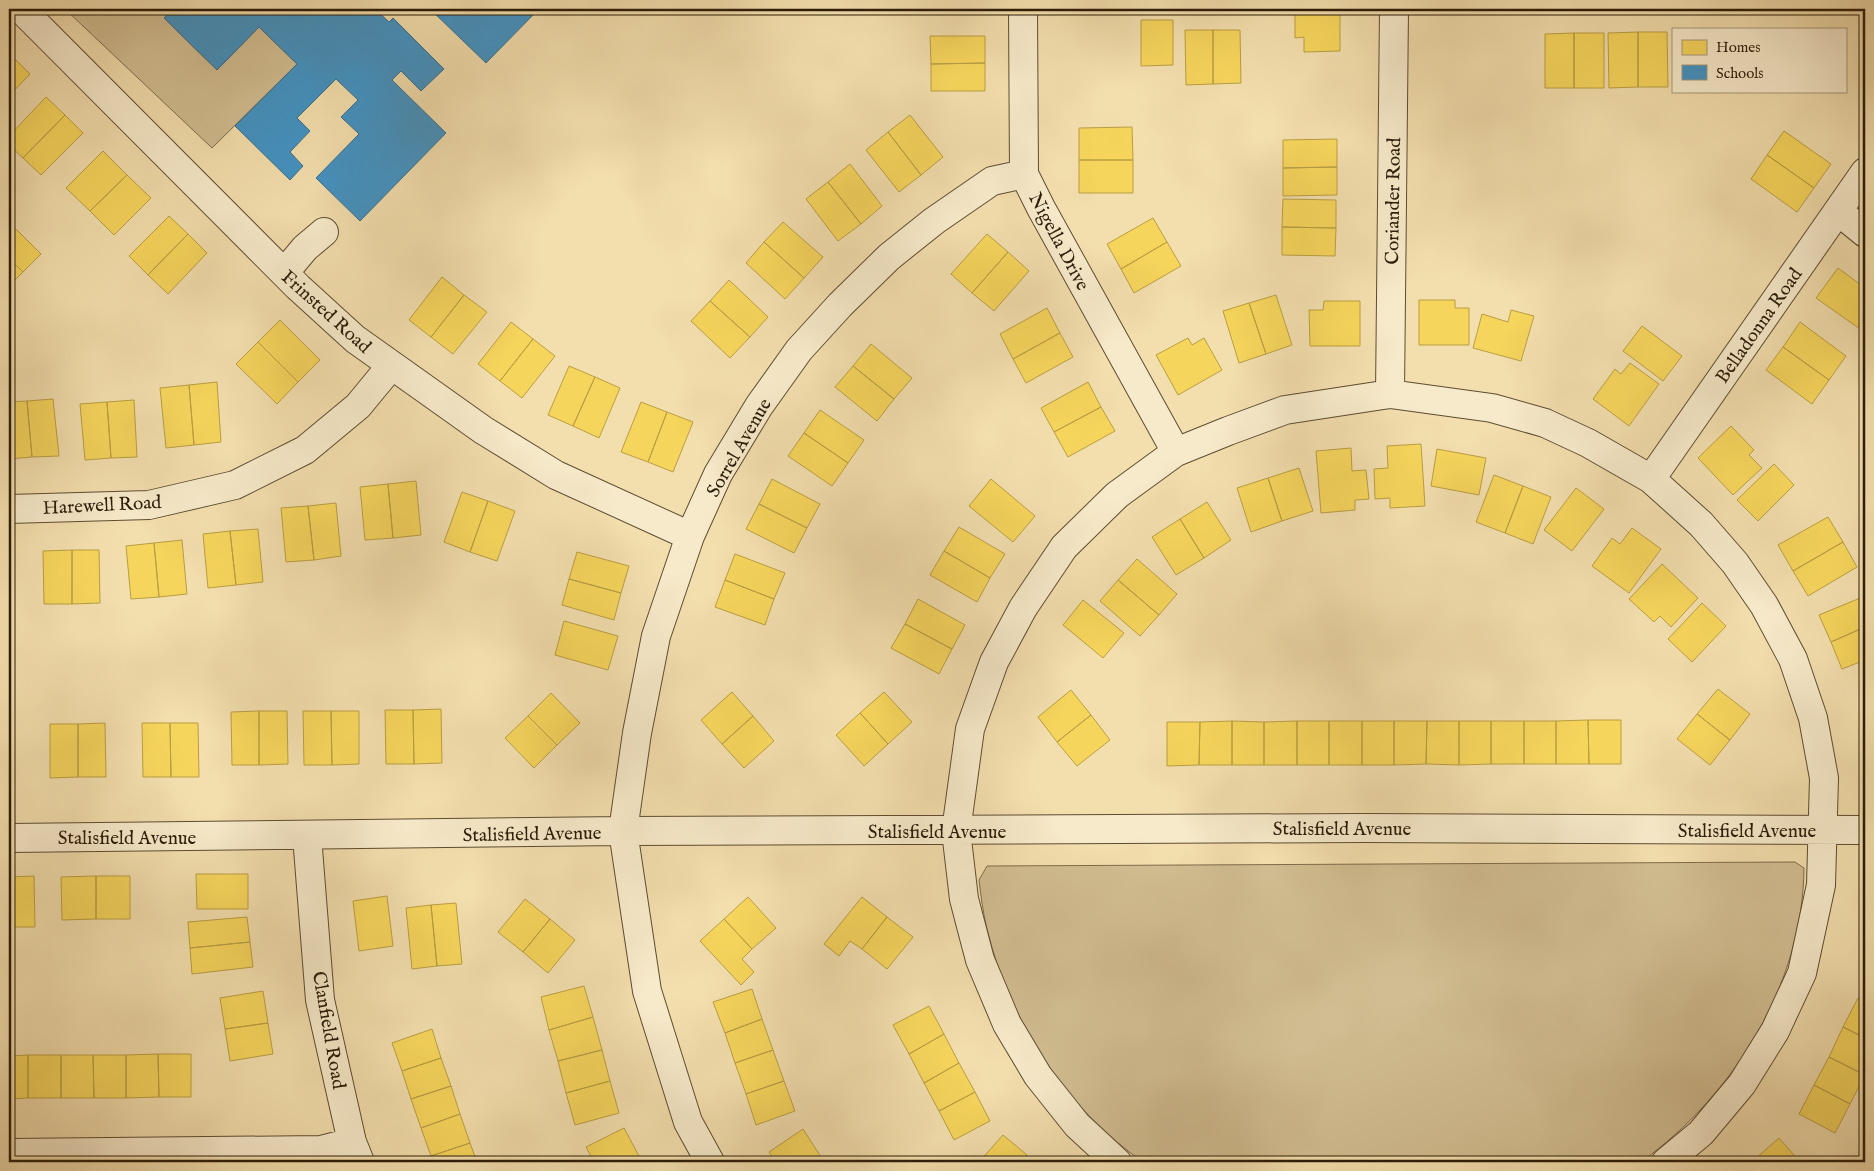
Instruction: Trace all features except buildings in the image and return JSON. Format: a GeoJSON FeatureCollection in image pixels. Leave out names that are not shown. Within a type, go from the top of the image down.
{"type":"FeatureCollection","features":[{"type":"Feature","properties":{"kind":"street","name":"Frinsted Road"},"geometry":{"type":"LineString","coordinates":[[22,9],[284,273],[355,339],[483,430],[556,475],[690,536]]}},
{"type":"Feature","properties":{"kind":"street","name":"Nigella Drive"},"geometry":{"type":"LineString","coordinates":[[1024,9],[1024,174],[1045,217],[1176,452]]}},
{"type":"Feature","properties":{"kind":"street","name":"Coriander Road"},"geometry":{"type":"LineString","coordinates":[[1390,394],[1394,9]]}},
{"type":"Feature","properties":{"kind":"street","name":"Belladonna Road"},"geometry":{"type":"LineString","coordinates":[[1651,479],[1865,172]]}},
{"type":"Feature","properties":{"kind":"street","name":"Sorrel Avenue"},"geometry":{"type":"LineString","coordinates":[[710,1162],[688,1122],[647,991],[622,832],[637,733],[656,636],[690,536],[718,474],[759,406],[799,350],[840,305],[889,257],[934,221],[992,181],[1024,174]]}},
{"type":"Feature","properties":{"kind":"street"},"geometry":{"type":"LineString","coordinates":[[1838,211],[1865,233]]}},
{"type":"Feature","properties":{"kind":"street"},"geometry":{"type":"LineString","coordinates":[[284,273],[305,248],[324,232]]}},
{"type":"Feature","properties":{"kind":"street","name":"Harewell Road"},"geometry":{"type":"LineString","coordinates":[[9,509],[149,505],[235,485],[305,450],[358,406],[391,366]]}},
{"type":"Feature","properties":{"kind":"street"},"geometry":{"type":"LineString","coordinates":[[1117,1162],[1078,1125],[1038,1076],[1007,1024],[980,960],[966,907],[956,831],[970,729],[994,662],[1022,608],[1064,547],[1117,495],[1176,452],[1285,410],[1390,394],[1492,408],[1545,423],[1588,443],[1651,479],[1701,524],[1735,563],[1764,605],[1792,659],[1812,718],[1824,778],[1821,831],[1821,885],[1802,973],[1779,1023],[1742,1084],[1701,1133],[1666,1162]]}},
{"type":"Feature","properties":{"kind":"street","name":"Stalisfield Avenue"},"geometry":{"type":"LineString","coordinates":[[9,838],[622,832],[1373,828],[1865,830]]}},
{"type":"Feature","properties":{"kind":"street","name":"Clanfield Road"},"geometry":{"type":"LineString","coordinates":[[307,836],[320,1000],[356,1152]]}},
{"type":"Feature","properties":{"kind":"street"},"geometry":{"type":"LineString","coordinates":[[9,1153],[321,1150],[356,1152]]}},
{"type":"Feature","properties":{"kind":"shaded area"},"geometry":{"type":"Polygon","coordinates":[[[65,9],[174,9],[165,19],[217,70],[259,27],[297,64],[212,148],[65,9]]]}},
{"type":"Feature","properties":{"kind":"shaded area"},"geometry":{"type":"Polygon","coordinates":[[[1795,862],[1804,868],[1801,911],[1791,953],[1777,994],[1757,1033],[1733,1070],[1706,1104],[1675,1135],[1641,1162],[1143,1162],[1115,1141],[1089,1116],[1044,1060],[1010,996],[997,963],[986,923],[979,880],[987,866],[1795,862]]]}}]}
